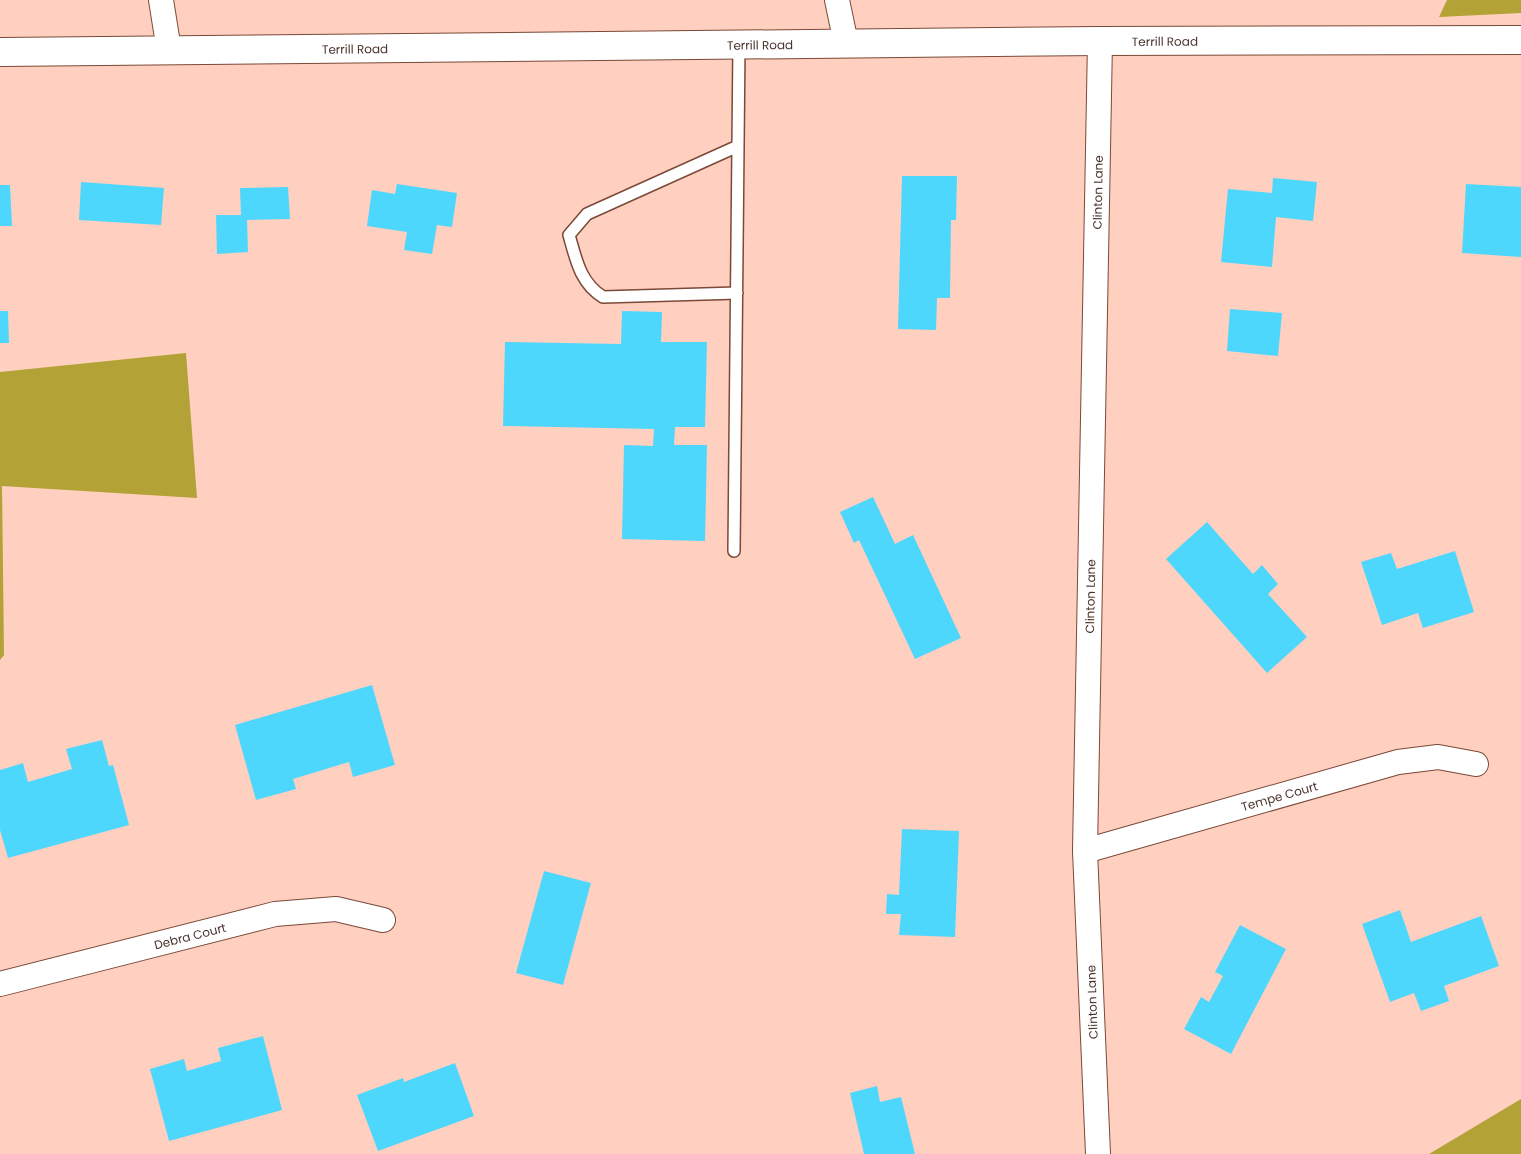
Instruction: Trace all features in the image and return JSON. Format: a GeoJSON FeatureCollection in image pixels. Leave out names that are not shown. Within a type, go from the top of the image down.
{"type":"FeatureCollection","features":[{"type":"Feature","properties":{"kind":"street"},"geometry":{"type":"LineString","coordinates":[[161,0],[169,50]]}},
{"type":"Feature","properties":{"kind":"street"},"geometry":{"type":"LineString","coordinates":[[837,0],[846,43]]}},
{"type":"Feature","properties":{"kind":"street","name":"Terrill Road"},"geometry":{"type":"LineString","coordinates":[[0,52],[846,43],[1521,40]]}},
{"type":"Feature","properties":{"kind":"street","name":"Clinton Lane"},"geometry":{"type":"LineString","coordinates":[[1098,1154],[1085,851],[1100,41]]}},
{"type":"Feature","properties":{"kind":"street","name":"Tempe Court"},"geometry":{"type":"LineString","coordinates":[[1085,851],[1398,762],[1438,757],[1476,764]]}},
{"type":"Feature","properties":{"kind":"street","name":"Debra Court"},"geometry":{"type":"LineString","coordinates":[[0,984],[275,914],[336,909],[383,920]]}},
{"type":"Feature","properties":{"kind":"lane"},"geometry":{"type":"LineString","coordinates":[[734,551],[739,44]]}},
{"type":"Feature","properties":{"kind":"lane"},"geometry":{"type":"LineString","coordinates":[[737,293],[603,296],[592,290],[580,271],[569,236],[587,214],[738,146]]}},
{"type":"Feature","properties":{"kind":"shaded area"},"geometry":{"type":"Polygon","coordinates":[[[1447,0],[1521,0],[1521,13],[1439,17],[1447,0]]]}},
{"type":"Feature","properties":{"kind":"shaded area"},"geometry":{"type":"Polygon","coordinates":[[[186,353],[197,498],[2,486],[4,655],[0,660],[0,372],[186,353]]]}},
{"type":"Feature","properties":{"kind":"shaded area"},"geometry":{"type":"Polygon","coordinates":[[[1521,1099],[1521,1154],[1429,1154],[1521,1099]]]}},
{"type":"Feature","properties":{"kind":"building"},"geometry":{"type":"Polygon","coordinates":[[[902,176],[957,176],[956,220],[951,220],[950,298],[937,298],[936,330],[898,329],[902,176]]]}},
{"type":"Feature","properties":{"kind":"building"},"geometry":{"type":"Polygon","coordinates":[[[1273,178],[1317,182],[1313,221],[1276,217],[1272,267],[1221,262],[1228,189],[1272,193],[1273,178]]]}},
{"type":"Feature","properties":{"kind":"building"},"geometry":{"type":"Polygon","coordinates":[[[81,182],[164,188],[161,225],[79,220],[81,182]]]}},
{"type":"Feature","properties":{"kind":"building"},"geometry":{"type":"Polygon","coordinates":[[[397,184],[457,193],[452,227],[437,225],[432,254],[404,250],[407,232],[367,226],[372,190],[395,194],[397,184]]]}},
{"type":"Feature","properties":{"kind":"building"},"geometry":{"type":"Polygon","coordinates":[[[1466,184],[1521,187],[1521,257],[1462,253],[1466,184]]]}},
{"type":"Feature","properties":{"kind":"building"},"geometry":{"type":"Polygon","coordinates":[[[0,185],[10,185],[12,226],[0,226],[0,185]]]}},
{"type":"Feature","properties":{"kind":"building"},"geometry":{"type":"Polygon","coordinates":[[[288,187],[290,219],[247,220],[248,252],[217,254],[216,215],[241,215],[240,188],[288,187]]]}},
{"type":"Feature","properties":{"kind":"building"},"geometry":{"type":"Polygon","coordinates":[[[1230,309],[1282,313],[1278,356],[1227,351],[1230,309]]]}},
{"type":"Feature","properties":{"kind":"building"},"geometry":{"type":"Polygon","coordinates":[[[0,311],[8,311],[9,343],[0,343],[0,311]]]}},
{"type":"Feature","properties":{"kind":"building"},"geometry":{"type":"Polygon","coordinates":[[[622,311],[662,312],[661,342],[707,342],[705,427],[675,427],[674,445],[707,445],[705,541],[622,539],[624,445],[653,446],[654,429],[503,426],[505,342],[621,344],[622,311]]]}},
{"type":"Feature","properties":{"kind":"building"},"geometry":{"type":"Polygon","coordinates":[[[873,497],[895,544],[913,535],[961,638],[915,659],[859,540],[854,543],[840,512],[873,497]]]}},
{"type":"Feature","properties":{"kind":"building"},"geometry":{"type":"Polygon","coordinates":[[[1207,522],[1253,574],[1262,565],[1278,584],[1268,594],[1307,637],[1267,673],[1166,559],[1207,522]]]}},
{"type":"Feature","properties":{"kind":"building"},"geometry":{"type":"Polygon","coordinates":[[[1455,551],[1474,612],[1423,628],[1418,613],[1382,625],[1361,562],[1391,553],[1397,569],[1455,551]]]}},
{"type":"Feature","properties":{"kind":"building"},"geometry":{"type":"Polygon","coordinates":[[[372,685],[395,765],[353,777],[349,762],[293,779],[296,789],[256,800],[235,725],[372,685]]]}},
{"type":"Feature","properties":{"kind":"building"},"geometry":{"type":"Polygon","coordinates":[[[102,740],[109,766],[113,765],[129,825],[8,858],[0,830],[0,770],[23,763],[28,782],[72,769],[66,749],[102,740]]]}},
{"type":"Feature","properties":{"kind":"building"},"geometry":{"type":"Polygon","coordinates":[[[902,829],[959,831],[955,937],[899,935],[901,914],[886,914],[887,894],[899,895],[902,829]]]}},
{"type":"Feature","properties":{"kind":"building"},"geometry":{"type":"Polygon","coordinates":[[[544,871],[591,883],[563,985],[516,973],[544,871]]]}},
{"type":"Feature","properties":{"kind":"building"},"geometry":{"type":"Polygon","coordinates":[[[1400,910],[1411,942],[1481,916],[1499,966],[1444,986],[1449,1001],[1421,1011],[1414,993],[1390,1002],[1362,924],[1400,910]]]}},
{"type":"Feature","properties":{"kind":"building"},"geometry":{"type":"Polygon","coordinates":[[[1240,925],[1286,949],[1231,1054],[1184,1029],[1201,997],[1209,1002],[1223,976],[1215,972],[1240,925]]]}},
{"type":"Feature","properties":{"kind":"building"},"geometry":{"type":"Polygon","coordinates":[[[263,1036],[282,1110],[169,1141],[150,1069],[184,1059],[187,1071],[221,1061],[218,1048],[263,1036]]]}},
{"type":"Feature","properties":{"kind":"building"},"geometry":{"type":"Polygon","coordinates":[[[455,1063],[474,1116],[378,1151],[357,1095],[403,1078],[404,1082],[455,1063]]]}},
{"type":"Feature","properties":{"kind":"building"},"geometry":{"type":"Polygon","coordinates":[[[877,1086],[880,1102],[901,1097],[915,1154],[864,1154],[850,1093],[877,1086]]]}}]}
